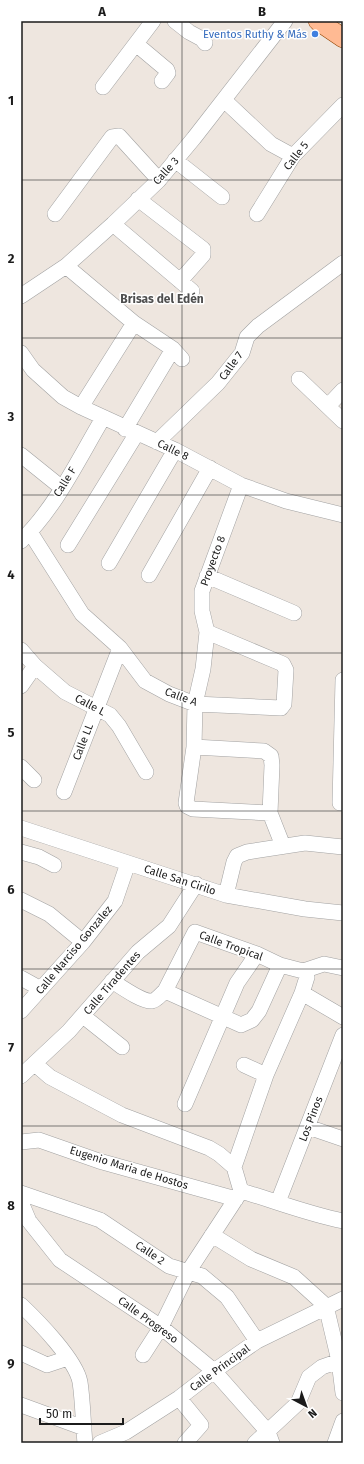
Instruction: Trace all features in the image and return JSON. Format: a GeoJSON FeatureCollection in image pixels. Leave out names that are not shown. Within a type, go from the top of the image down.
{"type":"FeatureCollection","features":[{"type":"Feature","properties":{"kind":"main road"},"geometry":{"type":"LineString","coordinates":[[318,21],[343,38]]}},
{"type":"Feature","properties":{"kind":"street"},"geometry":{"type":"LineString","coordinates":[[104,87],[153,21]]}},
{"type":"Feature","properties":{"kind":"street"},"geometry":{"type":"LineString","coordinates":[[176,21],[189,32],[202,39],[205,43]]}},
{"type":"Feature","properties":{"kind":"street","name":"Calle 3"},"geometry":{"type":"LineString","coordinates":[[21,296],[66,266],[159,180],[224,100],[285,21]]}},
{"type":"Feature","properties":{"kind":"street"},"geometry":{"type":"LineString","coordinates":[[136,44],[167,70],[168,73],[162,81]]}},
{"type":"Feature","properties":{"kind":"street"},"geometry":{"type":"LineString","coordinates":[[224,100],[271,144],[293,156]]}},
{"type":"Feature","properties":{"kind":"street","name":"Calle 5"},"geometry":{"type":"LineString","coordinates":[[258,214],[293,156],[343,105]]}},
{"type":"Feature","properties":{"kind":"street"},"geometry":{"type":"LineString","coordinates":[[55,214],[112,137],[116,135],[119,136],[159,180]]}},
{"type":"Feature","properties":{"kind":"street"},"geometry":{"type":"LineString","coordinates":[[176,160],[222,197]]}},
{"type":"Feature","properties":{"kind":"street"},"geometry":{"type":"LineString","coordinates":[[138,199],[203,249],[202,255],[180,281]]}},
{"type":"Feature","properties":{"kind":"street"},"geometry":{"type":"LineString","coordinates":[[113,224],[192,291]]}},
{"type":"Feature","properties":{"kind":"street","name":"Calle 7"},"geometry":{"type":"LineString","coordinates":[[157,442],[218,383],[242,353],[247,337],[258,326],[343,263]]}},
{"type":"Feature","properties":{"kind":"street"},"geometry":{"type":"LineString","coordinates":[[66,266],[134,323],[177,354],[131,431],[68,545]]}},
{"type":"Feature","properties":{"kind":"street"},"geometry":{"type":"LineString","coordinates":[[80,407],[134,323]]}},
{"type":"Feature","properties":{"kind":"street","name":"Calle 8"},"geometry":{"type":"LineString","coordinates":[[21,353],[38,374],[63,397],[80,407],[175,450],[241,485],[286,501],[343,515]]}},
{"type":"Feature","properties":{"kind":"street"},"geometry":{"type":"LineString","coordinates":[[299,379],[343,421]]}},
{"type":"Feature","properties":{"kind":"street"},"geometry":{"type":"LineString","coordinates":[[328,406],[343,390]]}},
{"type":"Feature","properties":{"kind":"street","name":"Calle F"},"geometry":{"type":"LineString","coordinates":[[26,537],[62,488],[103,418]]}},
{"type":"Feature","properties":{"kind":"street"},"geometry":{"type":"LineString","coordinates":[[109,563],[175,450]]}},
{"type":"Feature","properties":{"kind":"street"},"geometry":{"type":"LineString","coordinates":[[21,455],[62,488]]}},
{"type":"Feature","properties":{"kind":"street"},"geometry":{"type":"LineString","coordinates":[[149,575],[210,468]]}},
{"type":"Feature","properties":{"kind":"street","name":"Proyecto 8"},"geometry":{"type":"LineString","coordinates":[[241,485],[202,591],[202,611],[207,632],[203,669],[195,704],[194,747],[186,800],[187,806],[193,809],[270,814]]}},
{"type":"Feature","properties":{"kind":"street","name":"Calle A"},"geometry":{"type":"LineString","coordinates":[[26,537],[82,614],[120,648],[145,681],[169,694],[195,704],[275,709],[281,708],[284,704],[286,670],[283,664],[207,632]]}},
{"type":"Feature","properties":{"kind":"street"},"geometry":{"type":"LineString","coordinates":[[208,576],[294,613]]}},
{"type":"Feature","properties":{"kind":"street","name":"Calle LL"},"geometry":{"type":"LineString","coordinates":[[64,792],[120,648]]}},
{"type":"Feature","properties":{"kind":"street","name":"Calle L"},"geometry":{"type":"LineString","coordinates":[[21,650],[35,666],[65,692],[110,715],[119,726],[146,772]]}},
{"type":"Feature","properties":{"kind":"street"},"geometry":{"type":"LineString","coordinates":[[21,686],[35,666]]}},
{"type":"Feature","properties":{"kind":"street"},"geometry":{"type":"LineString","coordinates":[[343,680],[340,803],[343,803]]}},
{"type":"Feature","properties":{"kind":"street"},"geometry":{"type":"LineString","coordinates":[[194,747],[264,751],[268,753],[272,765],[270,814],[283,846]]}},
{"type":"Feature","properties":{"kind":"street"},"geometry":{"type":"LineString","coordinates":[[21,767],[34,780]]}},
{"type":"Feature","properties":{"kind":"street","name":"Calle San Cirilo"},"geometry":{"type":"LineString","coordinates":[[21,828],[226,895],[305,909],[343,913]]}},
{"type":"Feature","properties":{"kind":"street"},"geometry":{"type":"LineString","coordinates":[[226,895],[234,862],[237,856],[247,852],[305,843],[343,847]]}},
{"type":"Feature","properties":{"kind":"street"},"geometry":{"type":"LineString","coordinates":[[21,852],[39,857],[54,865]]}},
{"type":"Feature","properties":{"kind":"street","name":"Calle Narciso Gonzalez"},"geometry":{"type":"LineString","coordinates":[[21,1011],[83,942],[115,901],[128,863]]}},
{"type":"Feature","properties":{"kind":"street","name":"Calle Tiradentes"},"geometry":{"type":"LineString","coordinates":[[21,1076],[83,1016],[138,952],[169,926],[196,884]]}},
{"type":"Feature","properties":{"kind":"street"},"geometry":{"type":"LineString","coordinates":[[21,900],[49,914],[83,942]]}},
{"type":"Feature","properties":{"kind":"street","name":"Calle Tropical"},"geometry":{"type":"LineString","coordinates":[[165,991],[195,932],[257,954],[280,965],[303,971]]}},
{"type":"Feature","properties":{"kind":"street"},"geometry":{"type":"LineString","coordinates":[[185,1104],[238,982],[257,954]]}},
{"type":"Feature","properties":{"kind":"street"},"geometry":{"type":"LineString","coordinates":[[143,1355],[161,1327],[188,1272],[238,1195],[234,1167],[266,1075],[302,993],[307,977],[303,971],[324,964],[343,968]]}},
{"type":"Feature","properties":{"kind":"street"},"geometry":{"type":"LineString","coordinates":[[112,981],[145,1000],[152,1001],[165,991],[241,1025],[252,1020],[259,1011],[280,965]]}},
{"type":"Feature","properties":{"kind":"street"},"geometry":{"type":"LineString","coordinates":[[21,978],[41,989]]}},
{"type":"Feature","properties":{"kind":"street"},"geometry":{"type":"LineString","coordinates":[[302,993],[343,1017]]}},
{"type":"Feature","properties":{"kind":"street"},"geometry":{"type":"LineString","coordinates":[[83,1016],[122,1046]]}},
{"type":"Feature","properties":{"kind":"street","name":"Los Pinos"},"geometry":{"type":"LineString","coordinates":[[278,1202],[343,1035]]}},
{"type":"Feature","properties":{"kind":"street"},"geometry":{"type":"LineString","coordinates":[[34,1064],[50,1077],[122,1115],[209,1148],[219,1154],[234,1167]]}},
{"type":"Feature","properties":{"kind":"street"},"geometry":{"type":"LineString","coordinates":[[244,1064],[266,1075]]}},
{"type":"Feature","properties":{"kind":"street"},"geometry":{"type":"LineString","coordinates":[[308,1127],[343,1139]]}},
{"type":"Feature","properties":{"kind":"street","name":"Eugenio Maria de Hostos"},"geometry":{"type":"LineString","coordinates":[[21,1142],[39,1140],[100,1161],[238,1195],[278,1202],[317,1216],[343,1221]]}},
{"type":"Feature","properties":{"kind":"street","name":"Calle 2"},"geometry":{"type":"LineString","coordinates":[[21,1193],[100,1220],[170,1266],[202,1276],[227,1297],[257,1341]]}},
{"type":"Feature","properties":{"kind":"street","name":"Calle Progreso"},"geometry":{"type":"LineString","coordinates":[[21,1202],[28,1221],[60,1260],[161,1327],[214,1371],[270,1438]]}},
{"type":"Feature","properties":{"kind":"street"},"geometry":{"type":"LineString","coordinates":[[212,1235],[251,1259],[294,1277],[326,1306],[339,1361],[343,1393]]}},
{"type":"Feature","properties":{"kind":"street","name":"Calle Principal"},"geometry":{"type":"LineString","coordinates":[[100,1443],[126,1432],[180,1398],[214,1371],[257,1341],[343,1299]]}},
{"type":"Feature","properties":{"kind":"street"},"geometry":{"type":"LineString","coordinates":[[21,1305],[36,1319],[68,1358],[80,1380],[85,1443]]}},
{"type":"Feature","properties":{"kind":"street"},"geometry":{"type":"LineString","coordinates":[[21,1353],[47,1365],[68,1358]]}},
{"type":"Feature","properties":{"kind":"street"},"geometry":{"type":"LineString","coordinates":[[255,1443],[270,1438],[298,1403],[308,1377],[322,1367],[339,1361]]}},
{"type":"Feature","properties":{"kind":"street"},"geometry":{"type":"LineString","coordinates":[[180,1398],[201,1425],[185,1443]]}},
{"type":"Feature","properties":{"kind":"street"},"geometry":{"type":"LineString","coordinates":[[21,1405],[84,1428]]}},
{"type":"Feature","properties":{"kind":"street"},"geometry":{"type":"LineString","coordinates":[[335,1443],[343,1421]]}},
{"type":"Feature","properties":{"kind":"place","name":"Eventos Ruthy & Más"},"geometry":{"type":"Point","coordinates":[315,34]}},
{"type":"Feature","properties":{"kind":"district","name":"Brisas del Edén"},"geometry":{"type":"Point","coordinates":[162,299]}}]}
